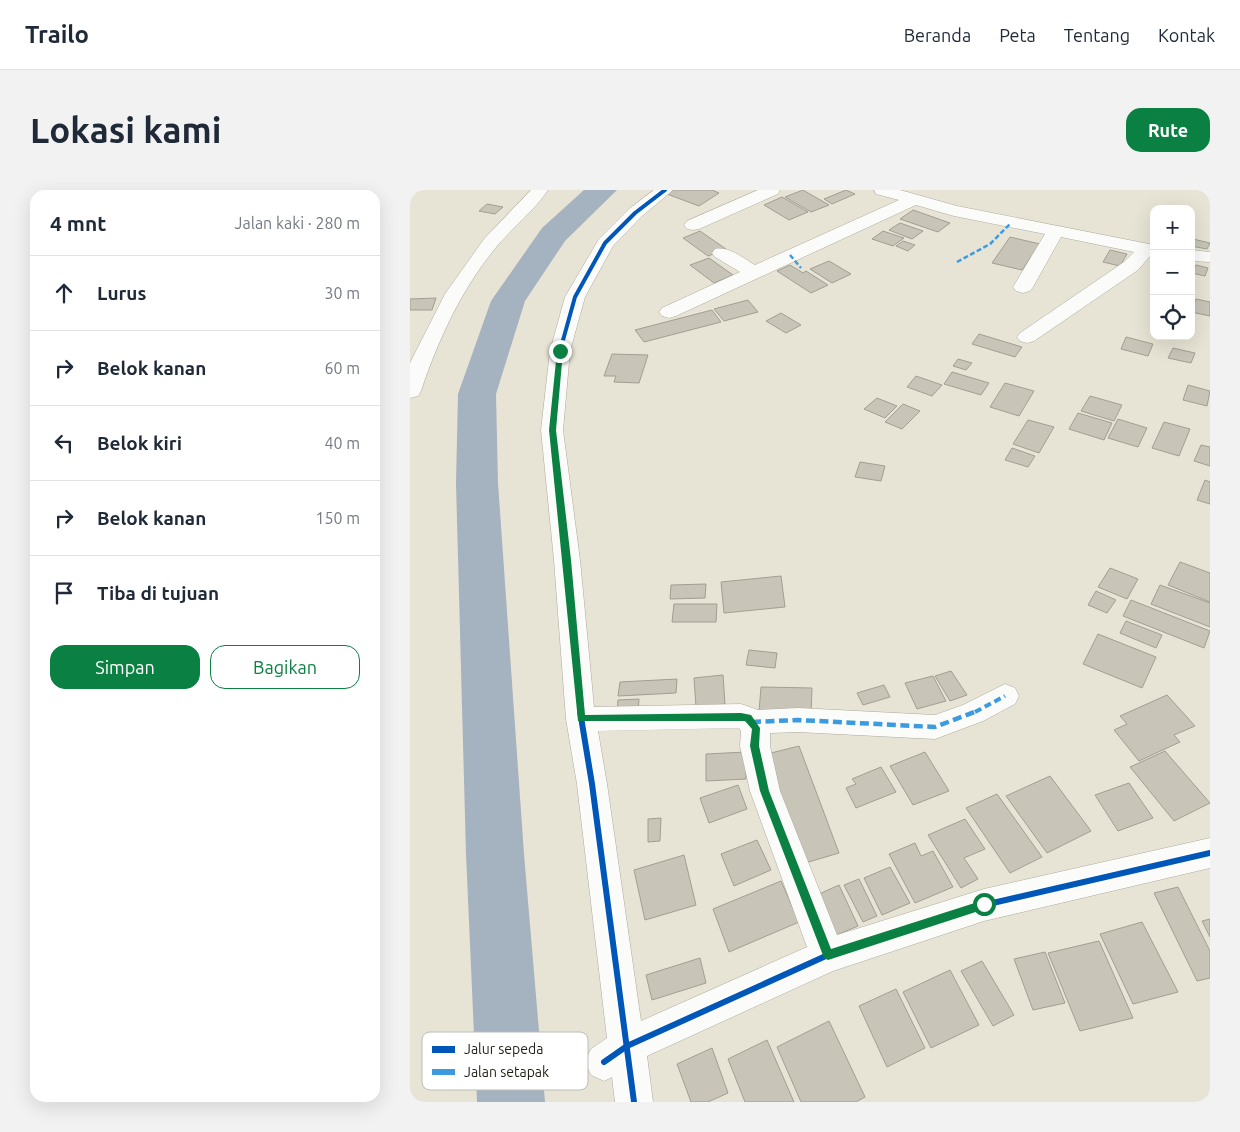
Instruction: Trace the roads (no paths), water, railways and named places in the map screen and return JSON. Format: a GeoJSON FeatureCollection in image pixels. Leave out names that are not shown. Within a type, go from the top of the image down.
{"type":"FeatureCollection","features":[{"type":"Feature","properties":{"kind":"street"},"geometry":{"type":"LineString","coordinates":[[410,391],[416,373],[436,330],[473,266],[490,244],[540,190]]}},
{"type":"Feature","properties":{"kind":"street"},"geometry":{"type":"LineString","coordinates":[[634,1102],[616,1054],[592,784],[581,719],[567,560],[552,430],[560,351],[575,297],[605,243],[635,213],[665,190]]}},
{"type":"Feature","properties":{"kind":"street"},"geometry":{"type":"LineString","coordinates":[[693,225],[772,190]]}},
{"type":"Feature","properties":{"kind":"street"},"geometry":{"type":"LineString","coordinates":[[882,190],[954,211],[1150,250]]}},
{"type":"Feature","properties":{"kind":"street"},"geometry":{"type":"LineString","coordinates":[[669,312],[914,200]]}},
{"type":"Feature","properties":{"kind":"street"},"geometry":{"type":"LineString","coordinates":[[1023,287],[1055,232]]}},
{"type":"Feature","properties":{"kind":"street"},"geometry":{"type":"LineString","coordinates":[[1027,337],[1130,266],[1150,250]]}},
{"type":"Feature","properties":{"kind":"street"},"geometry":{"type":"LineString","coordinates":[[721,253],[754,272]]}},
{"type":"Feature","properties":{"kind":"street"},"geometry":{"type":"LineString","coordinates":[[1195,255],[1210,257]]}},
{"type":"Feature","properties":{"kind":"street"},"geometry":{"type":"LineString","coordinates":[[752,722],[798,720],[935,727],[973,713],[1004,696]]}},
{"type":"Feature","properties":{"kind":"street"},"geometry":{"type":"LineString","coordinates":[[581,719],[741,716],[748,718],[756,728],[755,746],[765,791],[828,955]]}},
{"type":"Feature","properties":{"kind":"street"},"geometry":{"type":"LineString","coordinates":[[616,1054],[828,955],[984,904],[1210,853]]}},
{"type":"Feature","properties":{"kind":"waterway"},"geometry":{"type":"LineString","coordinates":[[506,1032],[495,854],[477,483],[477,394],[508,301],[553,235],[602,190]]}},
{"type":"Feature","properties":{"kind":"waterway"},"geometry":{"type":"LineString","coordinates":[[510,1090],[511,1102]]}}]}
